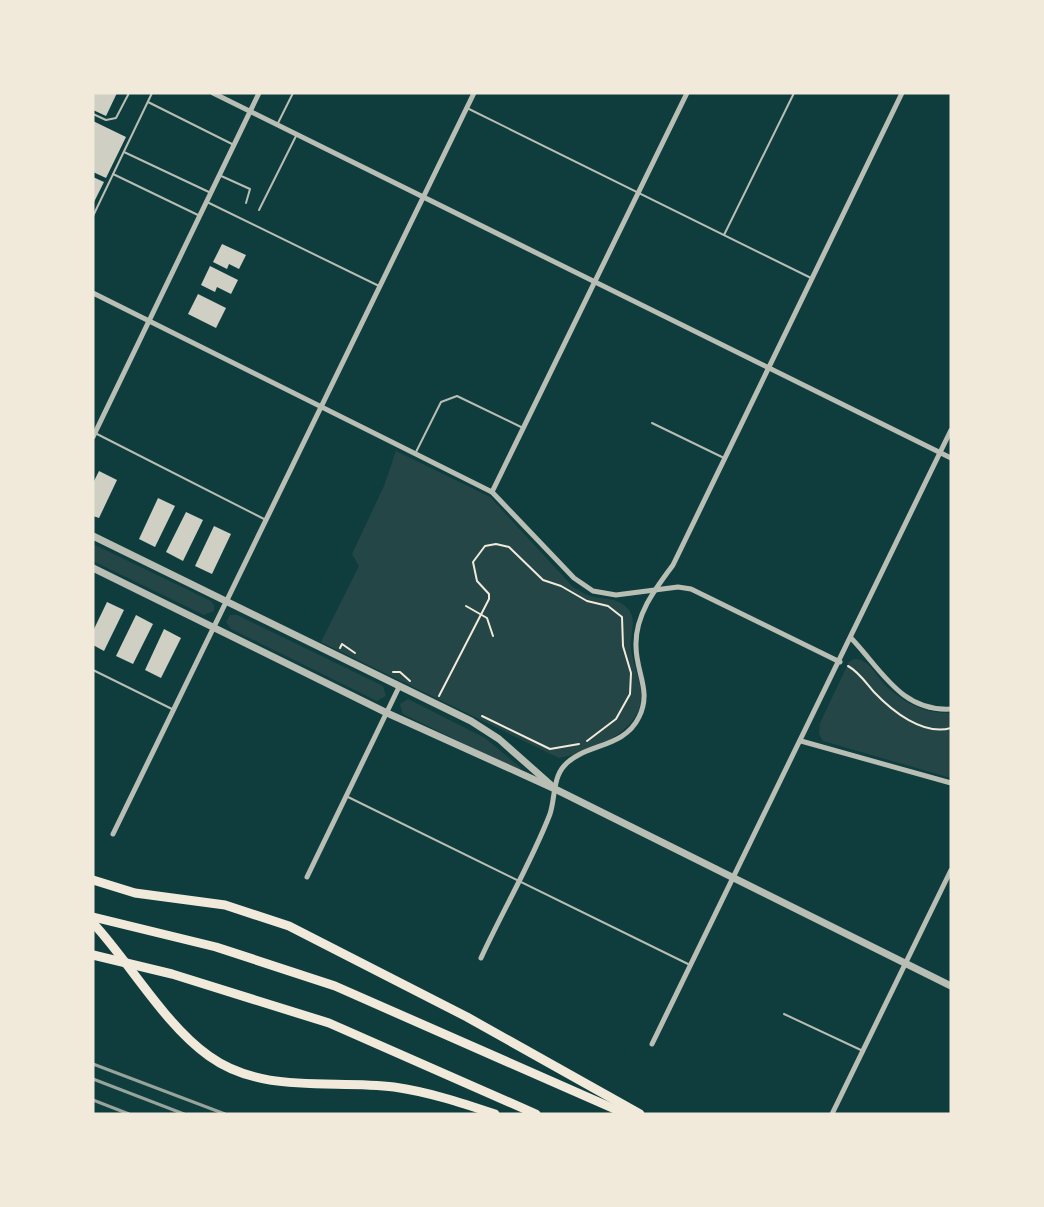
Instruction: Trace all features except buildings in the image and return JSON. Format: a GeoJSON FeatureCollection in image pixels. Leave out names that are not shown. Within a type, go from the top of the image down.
{"type":"FeatureCollection","features":[{"type":"Feature","properties":{"kind":"highway"},"geometry":{"type":"LineString","coordinates":[[93,880],[135,893],[236,908],[289,926],[467,1017],[640,1114]]}},
{"type":"Feature","properties":{"kind":"highway"},"geometry":{"type":"LineString","coordinates":[[93,917],[160,932],[270,964],[391,1008],[626,1114]]}},
{"type":"Feature","properties":{"kind":"highway"},"geometry":{"type":"LineString","coordinates":[[93,923],[181,1030],[207,1056],[231,1069],[272,1082],[394,1087],[436,1095],[495,1114]]}},
{"type":"Feature","properties":{"kind":"highway"},"geometry":{"type":"LineString","coordinates":[[93,955],[172,974],[259,1000],[371,1040],[536,1114]]}},
{"type":"Feature","properties":{"kind":"street"},"geometry":{"type":"LineString","coordinates":[[213,93],[951,458]]}},
{"type":"Feature","properties":{"kind":"street"},"geometry":{"type":"LineString","coordinates":[[94,435],[259,93]]}},
{"type":"Feature","properties":{"kind":"street"},"geometry":{"type":"LineString","coordinates":[[113,834],[474,93]]}},
{"type":"Feature","properties":{"kind":"street"},"geometry":{"type":"LineString","coordinates":[[492,492],[687,93]]}},
{"type":"Feature","properties":{"kind":"street"},"geometry":{"type":"LineString","coordinates":[[481,958],[550,812],[562,769],[568,762],[625,735],[639,719],[646,691],[637,654],[637,634],[653,591],[673,565],[767,367],[902,93]]}},
{"type":"Feature","properties":{"kind":"street"},"geometry":{"type":"LineString","coordinates":[[93,293],[492,492],[574,578],[588,588],[616,595],[678,587],[691,589],[840,662]]}},
{"type":"Feature","properties":{"kind":"street"},"geometry":{"type":"LineString","coordinates":[[652,1044],[735,878],[951,430]]}},
{"type":"Feature","properties":{"kind":"street"},"geometry":{"type":"LineString","coordinates":[[93,536],[471,721],[499,739],[555,789]]}},
{"type":"Feature","properties":{"kind":"street"},"geometry":{"type":"LineString","coordinates":[[93,568],[387,713],[555,789],[951,986]]}},
{"type":"Feature","properties":{"kind":"street"},"geometry":{"type":"LineString","coordinates":[[851,638],[900,694],[926,706],[951,709]]}},
{"type":"Feature","properties":{"kind":"street"},"geometry":{"type":"LineString","coordinates":[[307,877],[399,687]]}},
{"type":"Feature","properties":{"kind":"street"},"geometry":{"type":"LineString","coordinates":[[801,741],[951,783]]}},
{"type":"Feature","properties":{"kind":"street"},"geometry":{"type":"LineString","coordinates":[[832,1114],[951,870]]}},
{"type":"Feature","properties":{"kind":"lane"},"geometry":{"type":"LineString","coordinates":[[93,114],[106,120],[116,118],[129,93]]}},
{"type":"Feature","properties":{"kind":"lane"},"geometry":{"type":"LineString","coordinates":[[93,216],[152,93]]}},
{"type":"Feature","properties":{"kind":"lane"},"geometry":{"type":"LineString","coordinates":[[277,124],[293,93]]}},
{"type":"Feature","properties":{"kind":"lane"},"geometry":{"type":"LineString","coordinates":[[724,235],[794,93]]}},
{"type":"Feature","properties":{"kind":"lane"},"geometry":{"type":"LineString","coordinates":[[148,102],[234,145]]}},
{"type":"Feature","properties":{"kind":"lane"},"geometry":{"type":"LineString","coordinates":[[466,108],[811,278]]}},
{"type":"Feature","properties":{"kind":"lane"},"geometry":{"type":"LineString","coordinates":[[259,210],[297,135]]}},
{"type":"Feature","properties":{"kind":"lane"},"geometry":{"type":"LineString","coordinates":[[124,152],[211,193]]}},
{"type":"Feature","properties":{"kind":"lane"},"geometry":{"type":"LineString","coordinates":[[113,174],[200,216]]}},
{"type":"Feature","properties":{"kind":"lane"},"geometry":{"type":"LineString","coordinates":[[219,176],[250,189],[246,203]]}},
{"type":"Feature","properties":{"kind":"lane"},"geometry":{"type":"LineString","coordinates":[[207,202],[380,286]]}},
{"type":"Feature","properties":{"kind":"lane"},"geometry":{"type":"LineString","coordinates":[[416,453],[441,402],[457,396],[524,428]]}},
{"type":"Feature","properties":{"kind":"lane"},"geometry":{"type":"LineString","coordinates":[[652,423],[724,458]]}},
{"type":"Feature","properties":{"kind":"lane"},"geometry":{"type":"LineString","coordinates":[[94,435],[266,520]]}},
{"type":"Feature","properties":{"kind":"lane"},"geometry":{"type":"LineString","coordinates":[[93,670],[174,710]]}},
{"type":"Feature","properties":{"kind":"lane"},"geometry":{"type":"LineString","coordinates":[[346,796],[691,966]]}},
{"type":"Feature","properties":{"kind":"lane"},"geometry":{"type":"LineString","coordinates":[[784,1014],[863,1051]]}},
{"type":"Feature","properties":{"kind":"path"},"geometry":{"type":"LineString","coordinates":[[439,695],[489,594],[477,581],[473,562],[485,546],[496,544],[509,547],[543,580],[561,586],[581,599],[608,606],[619,613],[624,620],[623,646],[632,680],[627,701],[616,719],[595,737],[564,749],[543,747],[475,713]]}},
{"type":"Feature","properties":{"kind":"path"},"geometry":{"type":"LineString","coordinates":[[466,606],[481,614],[489,622],[493,636]]}},
{"type":"Feature","properties":{"kind":"path"},"geometry":{"type":"LineString","coordinates":[[336,656],[342,644],[364,658]]}},
{"type":"Feature","properties":{"kind":"path"},"geometry":{"type":"LineString","coordinates":[[840,662],[852,668],[897,712],[921,726],[944,730],[951,728]]}},
{"type":"Feature","properties":{"kind":"path"},"geometry":{"type":"LineString","coordinates":[[385,668],[395,673],[400,672],[417,684]]}},
{"type":"Feature","properties":{"kind":"path"},"geometry":{"type":"LineString","coordinates":[[432,691],[446,698]]}},
{"type":"Feature","properties":{"kind":"shaded area"},"geometry":{"type":"Polygon","coordinates":[[[396,451],[490,497],[573,587],[590,596],[620,602],[628,609],[633,623],[631,649],[641,695],[639,708],[633,720],[623,730],[585,751],[559,758],[321,642],[359,566],[352,554],[384,486],[396,451]]]}},
{"type":"Feature","properties":{"kind":"shaded area"},"geometry":{"type":"Polygon","coordinates":[[[93,544],[211,601],[214,611],[204,615],[93,561],[93,544]]]}},
{"type":"Feature","properties":{"kind":"shaded area"},"geometry":{"type":"Polygon","coordinates":[[[230,615],[237,615],[383,686],[386,696],[377,701],[231,629],[226,622],[230,615]]]}},
{"type":"Feature","properties":{"kind":"shaded area"},"geometry":{"type":"Polygon","coordinates":[[[854,659],[868,665],[888,688],[909,703],[933,712],[951,713],[951,778],[823,741],[819,734],[820,723],[849,662],[854,659]]]}},
{"type":"Feature","properties":{"kind":"shaded area"},"geometry":{"type":"Polygon","coordinates":[[[408,699],[485,738],[521,768],[518,770],[403,714],[400,704],[408,699]]]}},
{"type":"Feature","properties":{"kind":"railway"},"geometry":{"type":"LineString","coordinates":[[93,1064],[225,1114]]}},
{"type":"Feature","properties":{"kind":"railway"},"geometry":{"type":"LineString","coordinates":[[93,1079],[184,1114]]}},
{"type":"Feature","properties":{"kind":"railway"},"geometry":{"type":"LineString","coordinates":[[93,1100],[129,1114]]}}]}
